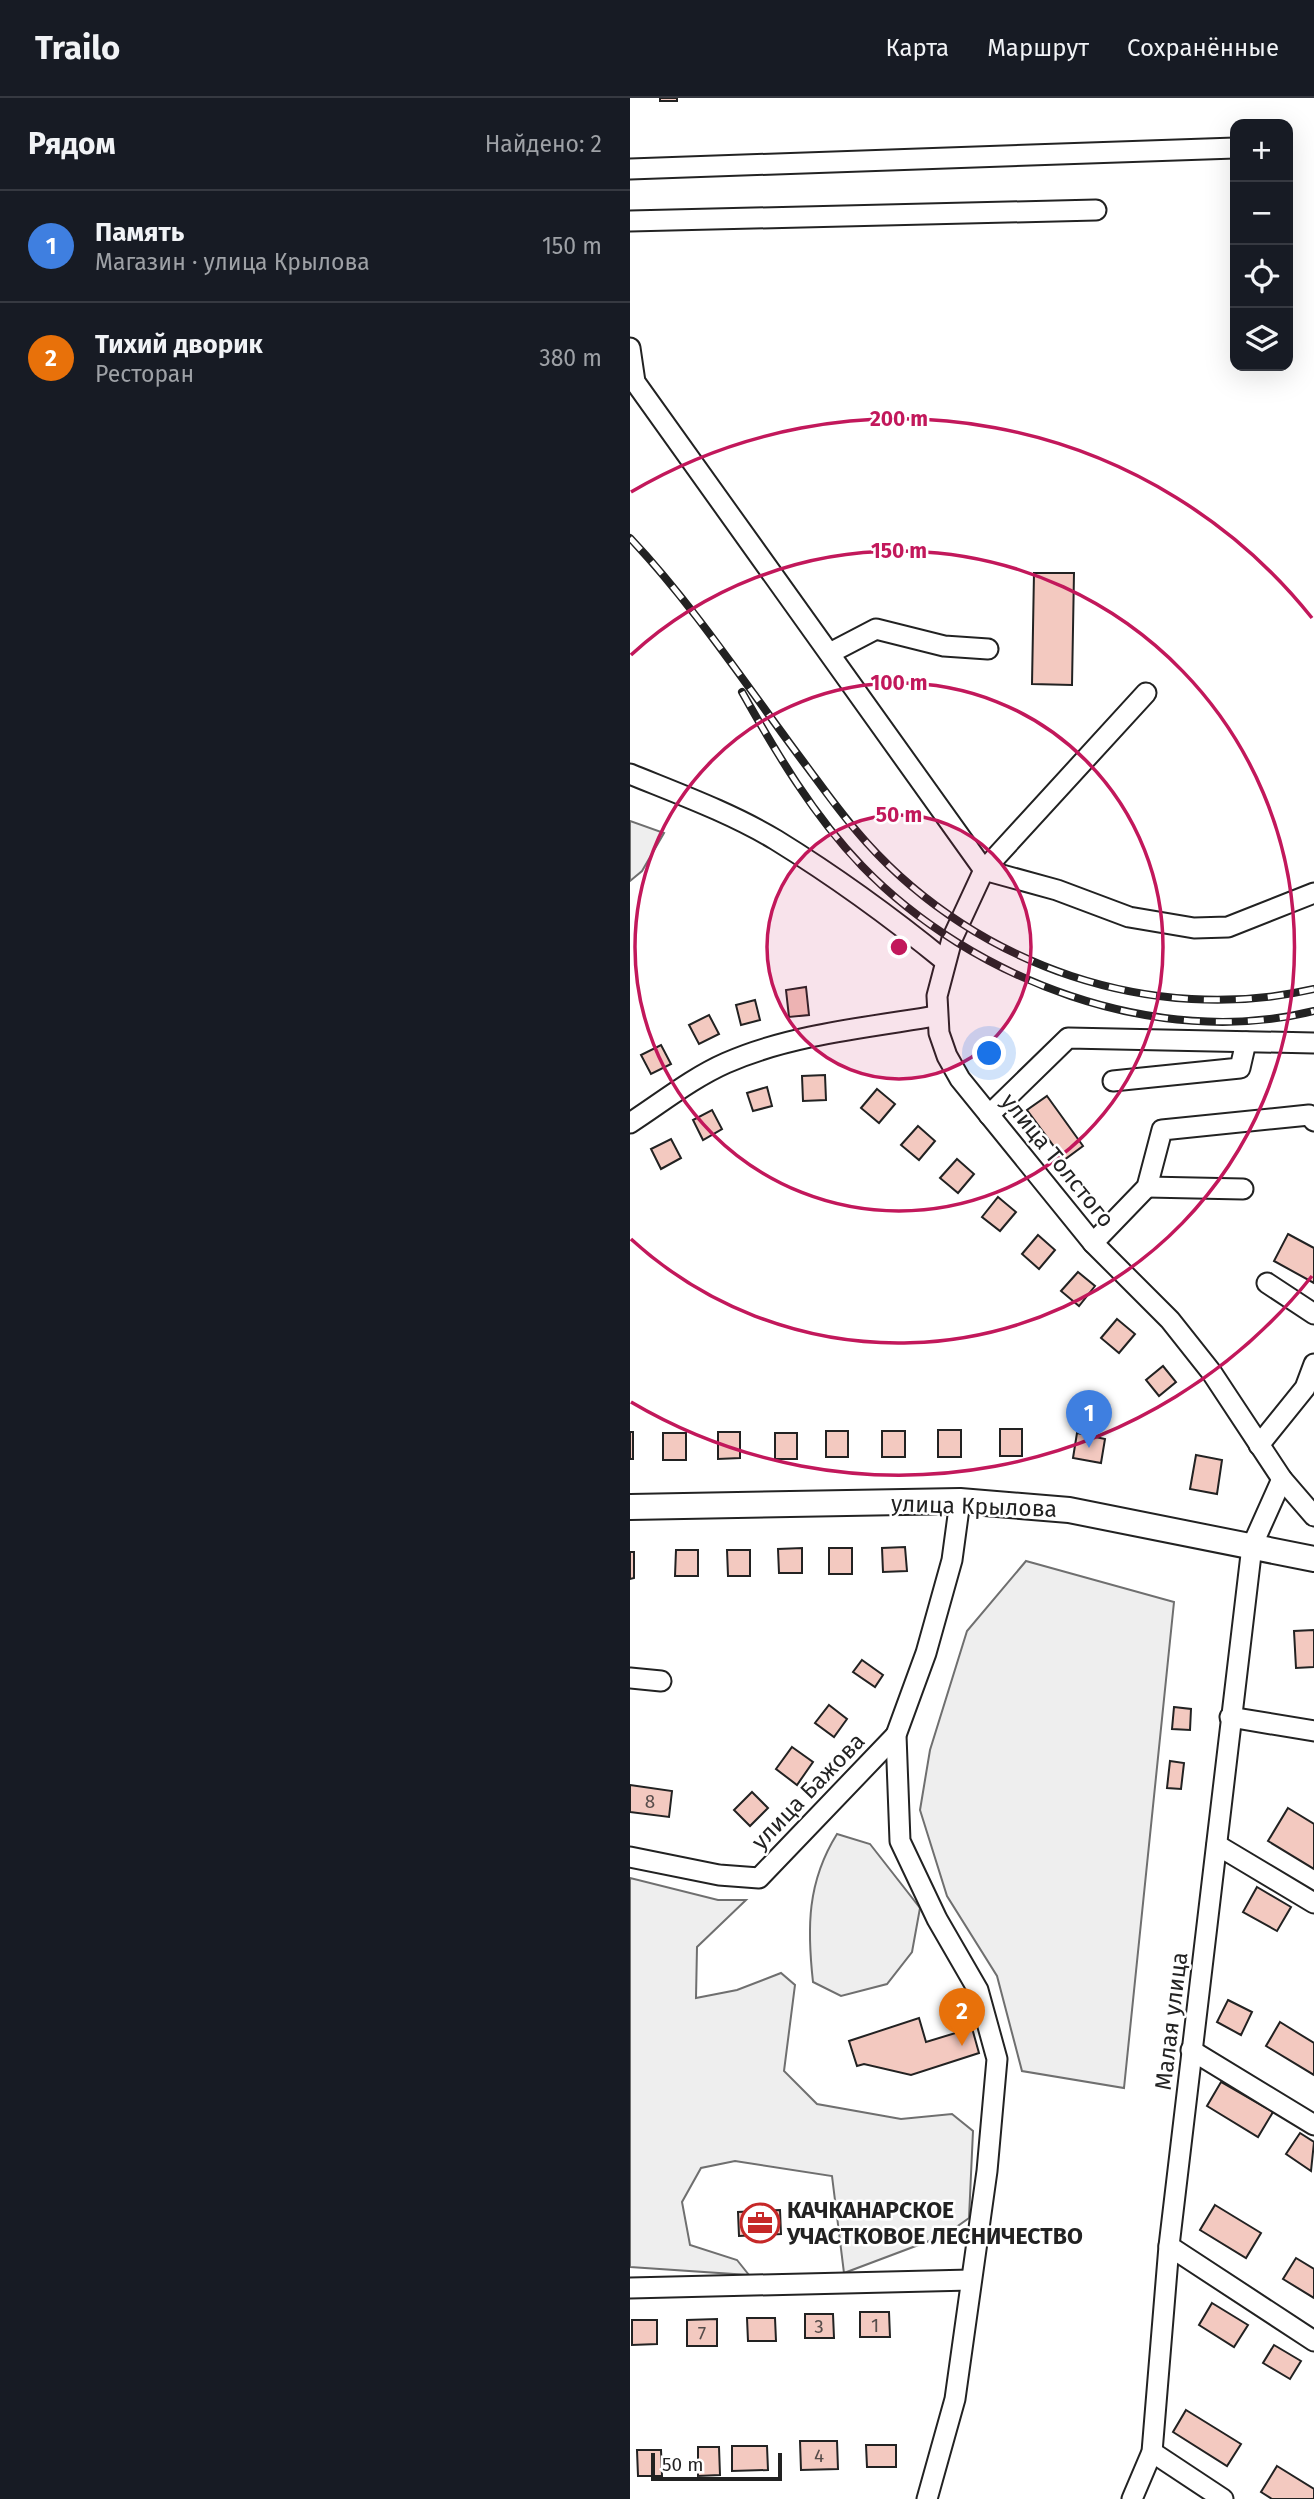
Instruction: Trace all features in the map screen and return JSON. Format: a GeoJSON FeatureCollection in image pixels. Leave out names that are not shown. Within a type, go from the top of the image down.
{"type":"FeatureCollection","features":[{"type":"Feature","properties":{"kind":"main road","name":"улица Крылова"},"geometry":{"type":"LineString","coordinates":[[630,1507],[961,1501],[1069,1510],[1314,1559]]}},
{"type":"Feature","properties":{"kind":"street"},"geometry":{"type":"LineString","coordinates":[[630,169],[1230,148]]}},
{"type":"Feature","properties":{"kind":"street"},"geometry":{"type":"LineString","coordinates":[[630,221],[1096,210]]}},
{"type":"Feature","properties":{"kind":"street"},"geometry":{"type":"LineString","coordinates":[[630,348],[635,382],[984,870],[1057,890],[1129,917],[1194,928],[1228,927],[1314,892]]}},
{"type":"Feature","properties":{"kind":"street"},"geometry":{"type":"LineString","coordinates":[[830,653],[876,629],[944,646],[988,649]]}},
{"type":"Feature","properties":{"kind":"street"},"geometry":{"type":"LineString","coordinates":[[630,1123],[724,1063],[778,1045],[936,1016],[939,980],[945,961],[984,870],[1146,693]]}},
{"type":"Feature","properties":{"kind":"street"},"geometry":{"type":"LineString","coordinates":[[630,774],[707,806],[775,839],[886,913],[945,961]]}},
{"type":"Feature","properties":{"kind":"street","name":"улица Толстого"},"geometry":{"type":"LineString","coordinates":[[936,1016],[947,1056],[960,1079],[1093,1243],[1170,1320],[1212,1373],[1282,1479],[1314,1516]]}},
{"type":"Feature","properties":{"kind":"street"},"geometry":{"type":"LineString","coordinates":[[989,1115],[1068,1038],[1314,1043]]}},
{"type":"Feature","properties":{"kind":"street"},"geometry":{"type":"LineString","coordinates":[[1113,1081],[1240,1068],[1246,1042]]}},
{"type":"Feature","properties":{"kind":"street"},"geometry":{"type":"LineString","coordinates":[[1093,1243],[1147,1187],[1162,1130],[1309,1115],[1314,1121]]}},
{"type":"Feature","properties":{"kind":"street"},"geometry":{"type":"LineString","coordinates":[[1147,1187],[1243,1189]]}},
{"type":"Feature","properties":{"kind":"street"},"geometry":{"type":"LineString","coordinates":[[1267,1283],[1314,1314]]}},
{"type":"Feature","properties":{"kind":"street"},"geometry":{"type":"LineString","coordinates":[[1259,1445],[1310,1391],[1314,1364]]}},
{"type":"Feature","properties":{"kind":"street","name":"Малая улица"},"geometry":{"type":"LineString","coordinates":[[1132,2499],[1152,2452],[1169,2246],[1252,1546],[1282,1479]]}},
{"type":"Feature","properties":{"kind":"street"},"geometry":{"type":"LineString","coordinates":[[927,2499],[955,2399],[987,2171],[997,2059],[978,1990],[937,1919],[900,1841],[896,1735],[926,1653],[948,1574],[961,1501]]}},
{"type":"Feature","properties":{"kind":"street"},"geometry":{"type":"LineString","coordinates":[[630,1678],[661,1681]]}},
{"type":"Feature","properties":{"kind":"street"},"geometry":{"type":"LineString","coordinates":[[1230,1717],[1314,1731]]}},
{"type":"Feature","properties":{"kind":"street","name":"улица Бажова"},"geometry":{"type":"LineString","coordinates":[[630,1857],[719,1875],[759,1878],[896,1735]]}},
{"type":"Feature","properties":{"kind":"street"},"geometry":{"type":"LineString","coordinates":[[1217,1845],[1314,1903]]}},
{"type":"Feature","properties":{"kind":"street"},"geometry":{"type":"LineString","coordinates":[[1191,2050],[1314,2125]]}},
{"type":"Feature","properties":{"kind":"street"},"geometry":{"type":"LineString","coordinates":[[1169,2246],[1314,2341]]}},
{"type":"Feature","properties":{"kind":"street"},"geometry":{"type":"LineString","coordinates":[[630,2288],[971,2280]]}},
{"type":"Feature","properties":{"kind":"street"},"geometry":{"type":"LineString","coordinates":[[1152,2452],[1223,2499]]}},
{"type":"Feature","properties":{"kind":"shaded area"},"geometry":{"type":"Polygon","coordinates":[[[630,821],[664,833],[642,871],[630,881],[630,821]]]}},
{"type":"Feature","properties":{"kind":"shaded area"},"geometry":{"type":"Polygon","coordinates":[[[1026,1561],[1174,1602],[1124,2088],[1022,2071],[997,1976],[947,1896],[920,1810],[930,1750],[967,1631],[1026,1561]]]}},
{"type":"Feature","properties":{"kind":"shaded area"},"geometry":{"type":"Polygon","coordinates":[[[837,1834],[870,1844],[920,1908],[912,1952],[887,1984],[841,1996],[813,1982],[810,1943],[815,1888],[827,1852],[837,1834]]]}},
{"type":"Feature","properties":{"kind":"shaded area"},"geometry":{"type":"Polygon","coordinates":[[[630,1878],[718,1900],[746,1900],[697,1947],[696,1998],[737,1990],[781,1973],[795,1985],[784,2071],[817,2104],[901,2119],[952,2114],[973,2131],[969,2218],[945,2235],[844,2273],[832,2176],[735,2161],[701,2168],[682,2202],[690,2245],[737,2260],[749,2275],[630,2267],[630,1878]]]}},
{"type":"Feature","properties":{"kind":"building"},"geometry":{"type":"Polygon","coordinates":[[[660,98],[677,98],[677,101],[660,101],[660,98]]]}},
{"type":"Feature","properties":{"kind":"building"},"geometry":{"type":"Polygon","coordinates":[[[1034,573],[1074,573],[1072,685],[1032,684],[1034,573]]]}},
{"type":"Feature","properties":{"kind":"building"},"geometry":{"type":"Polygon","coordinates":[[[806,987],[809,1015],[789,1017],[786,990],[806,987]]]}},
{"type":"Feature","properties":{"kind":"building"},"geometry":{"type":"Polygon","coordinates":[[[755,1000],[760,1020],[741,1025],[736,1005],[755,1000]]]}},
{"type":"Feature","properties":{"kind":"building"},"geometry":{"type":"Polygon","coordinates":[[[709,1015],[719,1034],[699,1044],[689,1025],[709,1015]]]}},
{"type":"Feature","properties":{"kind":"building"},"geometry":{"type":"Polygon","coordinates":[[[661,1045],[671,1064],[651,1074],[641,1055],[661,1045]]]}},
{"type":"Feature","properties":{"kind":"building"},"geometry":{"type":"Polygon","coordinates":[[[825,1075],[826,1100],[803,1101],[802,1076],[825,1075]]]}},
{"type":"Feature","properties":{"kind":"building"},"geometry":{"type":"Polygon","coordinates":[[[767,1087],[772,1106],[753,1111],[747,1093],[767,1087]]]}},
{"type":"Feature","properties":{"kind":"building"},"geometry":{"type":"Polygon","coordinates":[[[877,1089],[895,1104],[879,1123],[861,1108],[877,1089]]]}},
{"type":"Feature","properties":{"kind":"building"},"geometry":{"type":"Polygon","coordinates":[[[1047,1096],[1083,1146],[1064,1160],[1027,1110],[1047,1096]]]}},
{"type":"Feature","properties":{"kind":"building"},"geometry":{"type":"Polygon","coordinates":[[[712,1110],[722,1129],[703,1140],[693,1120],[712,1110]]]}},
{"type":"Feature","properties":{"kind":"building"},"geometry":{"type":"Polygon","coordinates":[[[918,1126],[935,1141],[919,1160],[901,1145],[918,1126]]]}},
{"type":"Feature","properties":{"kind":"building"},"geometry":{"type":"Polygon","coordinates":[[[671,1139],[681,1158],[661,1169],[651,1149],[671,1139]]]}},
{"type":"Feature","properties":{"kind":"building"},"geometry":{"type":"Polygon","coordinates":[[[957,1159],[974,1174],[958,1193],[940,1178],[957,1159]]]}},
{"type":"Feature","properties":{"kind":"building"},"geometry":{"type":"Polygon","coordinates":[[[998,1197],[1016,1212],[1000,1231],[982,1217],[998,1197]]]}},
{"type":"Feature","properties":{"kind":"building"},"geometry":{"type":"Polygon","coordinates":[[[1288,1234],[1314,1248],[1314,1283],[1274,1261],[1288,1234]]]}},
{"type":"Feature","properties":{"kind":"building"},"geometry":{"type":"Polygon","coordinates":[[[1038,1235],[1055,1250],[1039,1269],[1022,1254],[1038,1235]]]}},
{"type":"Feature","properties":{"kind":"building"},"geometry":{"type":"Polygon","coordinates":[[[1078,1272],[1095,1286],[1079,1306],[1061,1291],[1078,1272]]]}},
{"type":"Feature","properties":{"kind":"building"},"geometry":{"type":"Polygon","coordinates":[[[1117,1319],[1135,1334],[1119,1353],[1101,1338],[1117,1319]]]}},
{"type":"Feature","properties":{"kind":"building"},"geometry":{"type":"Polygon","coordinates":[[[1163,1366],[1176,1382],[1159,1396],[1146,1380],[1163,1366]]]}},
{"type":"Feature","properties":{"kind":"building"},"geometry":{"type":"Polygon","coordinates":[[[1000,1429],[1022,1429],[1022,1456],[1000,1456],[1000,1429]]]}},
{"type":"Feature","properties":{"kind":"building"},"geometry":{"type":"Polygon","coordinates":[[[938,1430],[961,1430],[961,1457],[938,1457],[938,1430]]]}},
{"type":"Feature","properties":{"kind":"building"},"geometry":{"type":"Polygon","coordinates":[[[826,1431],[848,1431],[848,1457],[826,1457],[826,1431]]]}},
{"type":"Feature","properties":{"kind":"building"},"geometry":{"type":"Polygon","coordinates":[[[882,1431],[905,1431],[905,1457],[882,1457],[882,1431]]]}},
{"type":"Feature","properties":{"kind":"building"},"geometry":{"type":"Polygon","coordinates":[[[630,1432],[633,1432],[633,1459],[630,1459],[630,1432]]]}},
{"type":"Feature","properties":{"kind":"building"},"geometry":{"type":"Polygon","coordinates":[[[718,1432],[740,1432],[740,1458],[718,1459],[718,1432]]]}},
{"type":"Feature","properties":{"kind":"building"},"geometry":{"type":"Polygon","coordinates":[[[663,1433],[686,1433],[686,1460],[663,1460],[663,1433]]]}},
{"type":"Feature","properties":{"kind":"building"},"geometry":{"type":"Polygon","coordinates":[[[775,1433],[797,1433],[797,1459],[775,1459],[775,1433]]]}},
{"type":"Feature","properties":{"kind":"building"},"geometry":{"type":"Polygon","coordinates":[[[1077,1433],[1105,1439],[1101,1463],[1073,1458],[1077,1433]]]}},
{"type":"Feature","properties":{"kind":"building"},"geometry":{"type":"Polygon","coordinates":[[[1196,1455],[1222,1460],[1217,1494],[1190,1489],[1196,1455]]]}},
{"type":"Feature","properties":{"kind":"building"},"geometry":{"type":"Polygon","coordinates":[[[905,1547],[907,1571],[883,1572],[882,1548],[905,1547]]]}},
{"type":"Feature","properties":{"kind":"building"},"geometry":{"type":"Polygon","coordinates":[[[802,1548],[802,1573],[779,1573],[778,1549],[802,1548]]]}},
{"type":"Feature","properties":{"kind":"building"},"geometry":{"type":"Polygon","coordinates":[[[829,1548],[852,1548],[852,1574],[829,1574],[829,1548]]]}},
{"type":"Feature","properties":{"kind":"building"},"geometry":{"type":"Polygon","coordinates":[[[676,1550],[698,1550],[698,1576],[675,1576],[676,1550]]]}},
{"type":"Feature","properties":{"kind":"building"},"geometry":{"type":"Polygon","coordinates":[[[727,1550],[750,1550],[750,1576],[728,1576],[727,1550]]]}},
{"type":"Feature","properties":{"kind":"building"},"geometry":{"type":"Polygon","coordinates":[[[630,1552],[634,1552],[634,1578],[630,1579],[630,1552]]]}},
{"type":"Feature","properties":{"kind":"building"},"geometry":{"type":"Polygon","coordinates":[[[1314,1630],[1314,1667],[1296,1668],[1294,1631],[1314,1630]]]}},
{"type":"Feature","properties":{"kind":"building"},"geometry":{"type":"Polygon","coordinates":[[[862,1660],[883,1675],[875,1687],[853,1672],[862,1660]]]}},
{"type":"Feature","properties":{"kind":"building"},"geometry":{"type":"Polygon","coordinates":[[[829,1705],[847,1719],[834,1737],[815,1723],[829,1705]]]}},
{"type":"Feature","properties":{"kind":"building"},"geometry":{"type":"Polygon","coordinates":[[[1174,1707],[1191,1709],[1190,1730],[1172,1729],[1174,1707]]]}},
{"type":"Feature","properties":{"kind":"building"},"geometry":{"type":"Polygon","coordinates":[[[792,1747],[813,1762],[797,1785],[776,1769],[792,1747]]]}},
{"type":"Feature","properties":{"kind":"building"},"geometry":{"type":"Polygon","coordinates":[[[1170,1761],[1184,1763],[1181,1789],[1167,1788],[1170,1761]]]}},
{"type":"Feature","properties":{"kind":"building"},"geometry":{"type":"Polygon","coordinates":[[[630,1785],[672,1791],[669,1817],[630,1812],[630,1785]]]}},
{"type":"Feature","properties":{"kind":"building"},"geometry":{"type":"Polygon","coordinates":[[[752,1792],[768,1808],[750,1826],[734,1810],[752,1792]]]}},
{"type":"Feature","properties":{"kind":"building"},"geometry":{"type":"Polygon","coordinates":[[[1288,1808],[1314,1824],[1314,1869],[1268,1841],[1288,1808]]]}},
{"type":"Feature","properties":{"kind":"building"},"geometry":{"type":"Polygon","coordinates":[[[1257,1887],[1291,1907],[1277,1931],[1243,1912],[1257,1887]]]}},
{"type":"Feature","properties":{"kind":"building"},"geometry":{"type":"Polygon","coordinates":[[[1228,2000],[1252,2012],[1241,2035],[1217,2022],[1228,2000]]]}},
{"type":"Feature","properties":{"kind":"building"},"geometry":{"type":"Polygon","coordinates":[[[919,2018],[926,2042],[972,2028],[979,2053],[911,2075],[864,2064],[857,2066],[849,2041],[919,2018]]]}},
{"type":"Feature","properties":{"kind":"building"},"geometry":{"type":"Polygon","coordinates":[[[1280,2022],[1314,2043],[1314,2075],[1266,2046],[1280,2022]]]}},
{"type":"Feature","properties":{"kind":"building"},"geometry":{"type":"Polygon","coordinates":[[[1221,2082],[1273,2112],[1258,2137],[1207,2106],[1221,2082]]]}},
{"type":"Feature","properties":{"kind":"building"},"geometry":{"type":"Polygon","coordinates":[[[1300,2133],[1314,2142],[1311,2171],[1286,2154],[1300,2133]]]}},
{"type":"Feature","properties":{"kind":"building"},"geometry":{"type":"Polygon","coordinates":[[[1215,2205],[1261,2233],[1246,2258],[1200,2230],[1215,2205]]]}},
{"type":"Feature","properties":{"kind":"building","name":"КАЧКАНАРСКОЕ УЧАСТКОВОЕ ЛЕСНИЧЕСТВО"},"geometry":{"type":"Polygon","coordinates":[[[780,2210],[781,2234],[739,2236],[738,2212],[780,2210]]]}},
{"type":"Feature","properties":{"kind":"building"},"geometry":{"type":"Polygon","coordinates":[[[1296,2258],[1314,2269],[1314,2298],[1283,2279],[1296,2258]]]}},
{"type":"Feature","properties":{"kind":"building"},"geometry":{"type":"Polygon","coordinates":[[[1212,2303],[1248,2325],[1234,2347],[1199,2325],[1212,2303]]]}},
{"type":"Feature","properties":{"kind":"building"},"geometry":{"type":"Polygon","coordinates":[[[860,2312],[889,2312],[890,2337],[860,2337],[860,2312]]]}},
{"type":"Feature","properties":{"kind":"building"},"geometry":{"type":"Polygon","coordinates":[[[805,2314],[833,2314],[834,2338],[805,2338],[805,2314]]]}},
{"type":"Feature","properties":{"kind":"building"},"geometry":{"type":"Polygon","coordinates":[[[747,2318],[775,2318],[776,2341],[748,2341],[747,2318]]]}},
{"type":"Feature","properties":{"kind":"building"},"geometry":{"type":"Polygon","coordinates":[[[717,2319],[717,2346],[687,2346],[687,2320],[717,2319]]]}},
{"type":"Feature","properties":{"kind":"building"},"geometry":{"type":"Polygon","coordinates":[[[632,2320],[657,2320],[657,2344],[632,2345],[632,2320]]]}},
{"type":"Feature","properties":{"kind":"building"},"geometry":{"type":"Polygon","coordinates":[[[1274,2345],[1301,2361],[1290,2379],[1263,2363],[1274,2345]]]}},
{"type":"Feature","properties":{"kind":"building"},"geometry":{"type":"Polygon","coordinates":[[[1186,2410],[1241,2444],[1227,2466],[1173,2432],[1186,2410]]]}},
{"type":"Feature","properties":{"kind":"building"},"geometry":{"type":"Polygon","coordinates":[[[800,2441],[837,2441],[838,2469],[801,2470],[800,2441]]]}},
{"type":"Feature","properties":{"kind":"building"},"geometry":{"type":"Polygon","coordinates":[[[866,2445],[896,2445],[896,2467],[867,2467],[866,2445]]]}},
{"type":"Feature","properties":{"kind":"building"},"geometry":{"type":"Polygon","coordinates":[[[732,2446],[767,2446],[768,2470],[732,2471],[732,2446]]]}},
{"type":"Feature","properties":{"kind":"building"},"geometry":{"type":"Polygon","coordinates":[[[698,2447],[719,2447],[720,2475],[698,2476],[698,2447]]]}},
{"type":"Feature","properties":{"kind":"building"},"geometry":{"type":"Polygon","coordinates":[[[637,2450],[661,2450],[662,2476],[638,2476],[637,2450]]]}},
{"type":"Feature","properties":{"kind":"building"},"geometry":{"type":"Polygon","coordinates":[[[1277,2466],[1314,2489],[1314,2499],[1272,2499],[1261,2492],[1277,2466]]]}},
{"type":"Feature","properties":{"kind":"railway"},"geometry":{"type":"LineString","coordinates":[[630,538],[698,618],[858,833],[911,886],[961,923],[1014,953],[1071,976],[1131,991],[1191,999],[1253,998],[1314,989]]}},
{"type":"Feature","properties":{"kind":"railway"},"geometry":{"type":"LineString","coordinates":[[742,692],[797,783],[844,846],[907,907],[957,942],[1012,972],[1070,996],[1131,1012],[1193,1021],[1254,1021],[1314,1011]]}},
{"type":"Feature","properties":{"kind":"place","name":"Память"},"geometry":{"type":"Point","coordinates":[1089,1448]}},
{"type":"Feature","properties":{"kind":"place","name":"Тихий дворик"},"geometry":{"type":"Point","coordinates":[962,2046]}},
{"type":"Feature","properties":{"kind":"place","name":"КАЧКАНАРСКОЕ УЧАСТКОВОЕ ЛЕСНИЧЕСТВО"},"geometry":{"type":"Point","coordinates":[760,2223]}}]}
